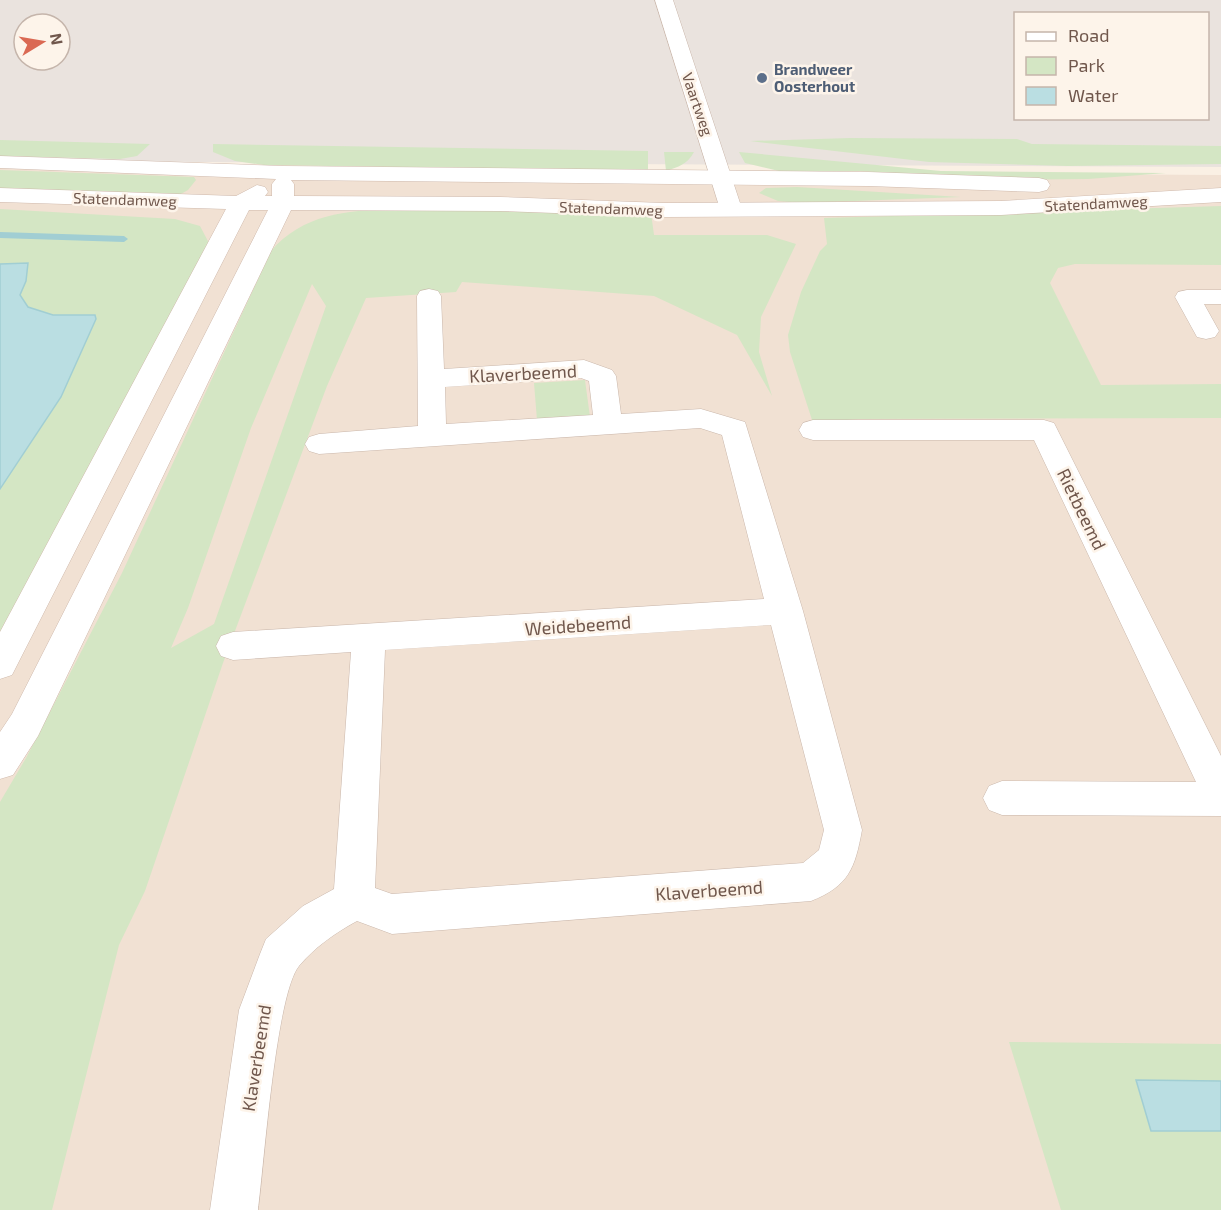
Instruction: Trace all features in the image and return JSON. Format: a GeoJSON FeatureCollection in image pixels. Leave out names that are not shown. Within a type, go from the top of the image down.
{"type":"FeatureCollection","features":[{"type":"Feature","properties":{"kind":"main road","name":"Vaartweg"},"geometry":{"type":"LineString","coordinates":[[664,0],[731,209]]}},
{"type":"Feature","properties":{"kind":"main road","name":"Statendamweg"},"geometry":{"type":"LineString","coordinates":[[0,162],[283,173],[868,179],[1015,185],[1112,185],[1181,181],[1221,184]]}},
{"type":"Feature","properties":{"kind":"main road"},"geometry":{"type":"LineString","coordinates":[[0,665],[241,203],[283,173]]}},
{"type":"Feature","properties":{"kind":"main road"},"geometry":{"type":"LineString","coordinates":[[0,763],[25,725],[283,203],[283,173]]}},
{"type":"Feature","properties":{"kind":"main road","name":"Statendamweg"},"geometry":{"type":"LineString","coordinates":[[0,195],[241,203],[500,204],[663,210],[1001,208],[1221,195]]}},
{"type":"Feature","properties":{"kind":"main road"},"geometry":{"type":"LineString","coordinates":[[429,296],[432,435]]}},
{"type":"Feature","properties":{"kind":"main road"},"geometry":{"type":"LineString","coordinates":[[1221,297],[1187,297],[1214,331],[1221,355]]}},
{"type":"Feature","properties":{"kind":"main road","name":"Klaverbeemd"},"geometry":{"type":"LineString","coordinates":[[430,379],[584,369],[602,376],[608,424]]}},
{"type":"Feature","properties":{"kind":"main road","name":"Klaverbeemd"},"geometry":{"type":"LineString","coordinates":[[234,1210],[261,1010],[281,954],[318,920],[354,900],[392,914],[811,882],[837,860],[843,830],[735,429],[701,418],[319,444]]}},
{"type":"Feature","properties":{"kind":"main road","name":"Rietbeemd"},"geometry":{"type":"LineString","coordinates":[[813,430],[1044,430],[1221,797],[1002,798]]}},
{"type":"Feature","properties":{"kind":"main road","name":"Weidebeemd"},"geometry":{"type":"LineString","coordinates":[[233,646],[786,612]]}},
{"type":"Feature","properties":{"kind":"main road"},"geometry":{"type":"LineString","coordinates":[[354,900],[369,639]]}},
{"type":"Feature","properties":{"kind":"shaded area"},"geometry":{"type":"Polygon","coordinates":[[[0,0],[1221,0],[1221,167],[0,161],[0,0]]]}},
{"type":"Feature","properties":{"kind":"shaded area"},"geometry":{"type":"Polygon","coordinates":[[[0,167],[1221,175],[1221,1210],[0,1210],[0,167]]]}},
{"type":"Feature","properties":{"kind":"green space"},"geometry":{"type":"Polygon","coordinates":[[[850,138],[1017,139],[1032,144],[1221,146],[1221,164],[1068,166],[929,162],[750,141],[850,138]]]}},
{"type":"Feature","properties":{"kind":"green space"},"geometry":{"type":"Polygon","coordinates":[[[0,140],[150,144],[137,156],[120,159],[0,156],[0,140]]]}},
{"type":"Feature","properties":{"kind":"green space"},"geometry":{"type":"Polygon","coordinates":[[[213,144],[648,151],[648,171],[264,165],[235,161],[213,152],[213,144]]]}},
{"type":"Feature","properties":{"kind":"green space"},"geometry":{"type":"Polygon","coordinates":[[[664,152],[694,152],[686,162],[666,171],[664,152]]]}},
{"type":"Feature","properties":{"kind":"green space"},"geometry":{"type":"Polygon","coordinates":[[[739,152],[941,171],[1166,173],[1088,179],[986,180],[860,171],[779,171],[745,163],[739,152]]]}},
{"type":"Feature","properties":{"kind":"green space"},"geometry":{"type":"Polygon","coordinates":[[[0,170],[194,177],[196,180],[188,190],[179,195],[0,190],[0,170]]]}},
{"type":"Feature","properties":{"kind":"green space"},"geometry":{"type":"Polygon","coordinates":[[[797,187],[961,197],[801,203],[778,201],[759,193],[766,188],[797,187]]]}},
{"type":"Feature","properties":{"kind":"green space"},"geometry":{"type":"Polygon","coordinates":[[[1221,206],[1221,265],[1075,264],[1058,268],[1050,283],[1101,385],[1221,384],[1221,418],[858,419],[813,423],[790,352],[788,335],[801,292],[820,251],[827,244],[824,218],[1221,206]]]}},
{"type":"Feature","properties":{"kind":"green space"},"geometry":{"type":"Polygon","coordinates":[[[0,209],[175,219],[200,226],[210,245],[0,640],[0,489],[61,397],[94,315],[53,315],[28,307],[20,295],[26,281],[28,263],[0,264],[0,209]]]}},
{"type":"Feature","properties":{"kind":"green space"},"geometry":{"type":"Polygon","coordinates":[[[384,210],[651,213],[654,235],[767,235],[796,244],[761,317],[759,352],[772,396],[737,335],[654,296],[462,282],[456,292],[366,298],[327,386],[223,663],[145,891],[119,945],[52,1210],[0,1210],[0,802],[26,758],[122,573],[271,251],[290,234],[311,222],[335,215],[384,210]],[[312,284],[251,428],[188,608],[171,648],[214,624],[326,306],[312,284]]]}},
{"type":"Feature","properties":{"kind":"green space"},"geometry":{"type":"Polygon","coordinates":[[[585,380],[590,417],[537,420],[534,383],[585,380]]]}},
{"type":"Feature","properties":{"kind":"green space"},"geometry":{"type":"Polygon","coordinates":[[[1009,1042],[1221,1044],[1221,1081],[1136,1081],[1151,1131],[1221,1131],[1221,1210],[1061,1210],[1009,1042]]]}},
{"type":"Feature","properties":{"kind":"water"},"geometry":{"type":"Polygon","coordinates":[[[28,263],[26,281],[20,295],[28,307],[53,315],[95,315],[96,319],[61,397],[0,489],[0,264],[28,263]]]}},
{"type":"Feature","properties":{"kind":"water"},"geometry":{"type":"Polygon","coordinates":[[[1136,1080],[1221,1081],[1221,1131],[1151,1131],[1136,1080]]]}},
{"type":"Feature","properties":{"kind":"waterway"},"geometry":{"type":"LineString","coordinates":[[0,235],[124,239]]}},
{"type":"Feature","properties":{"kind":"place","name":"Brandweer Oosterhout"},"geometry":{"type":"Point","coordinates":[762,78]}}]}
